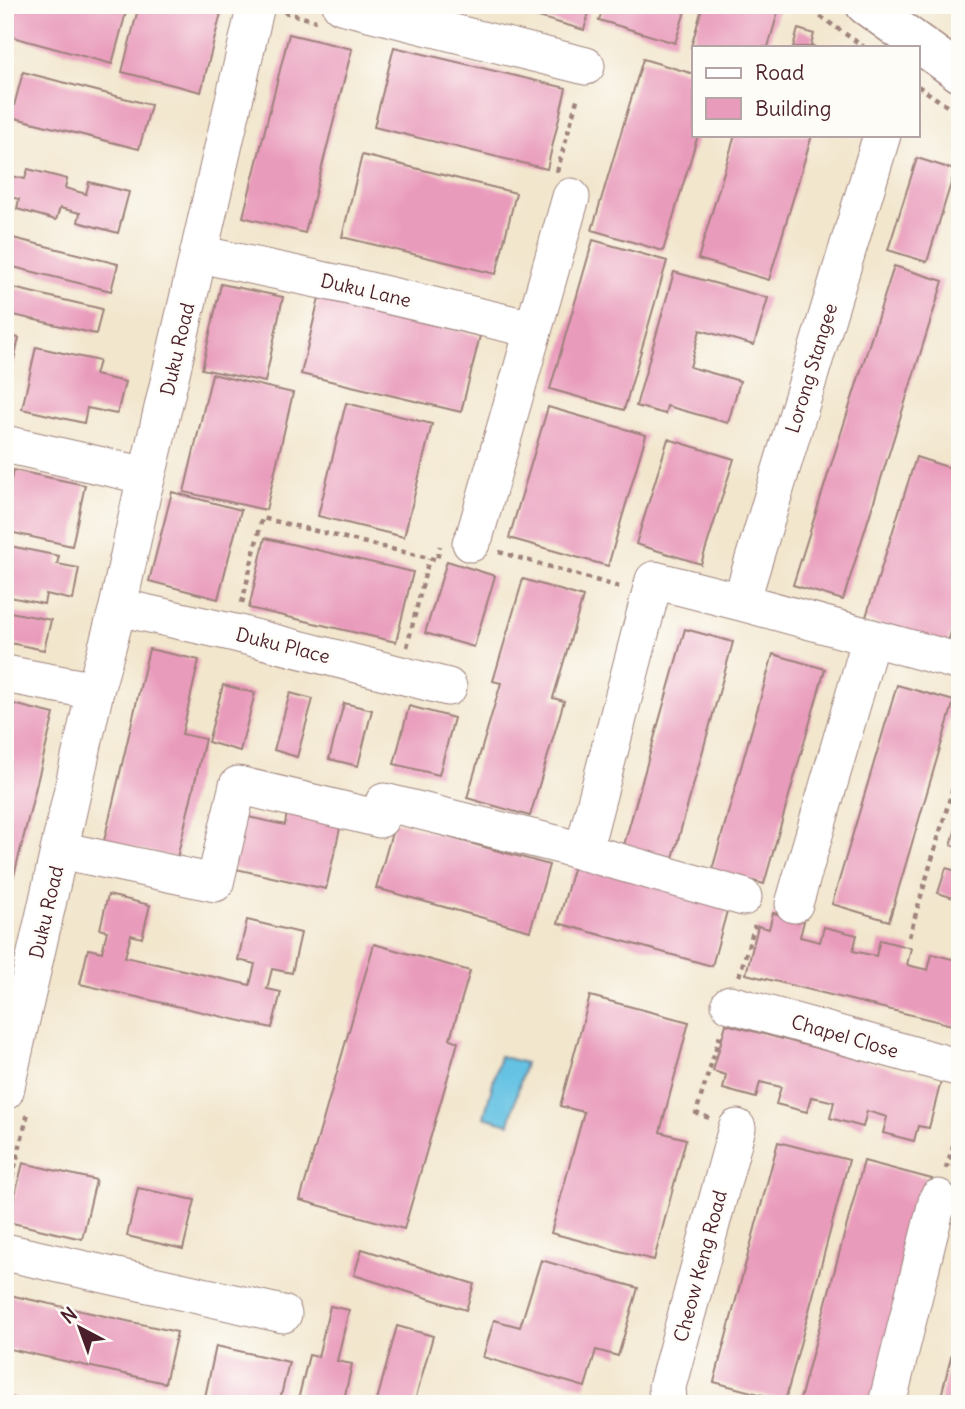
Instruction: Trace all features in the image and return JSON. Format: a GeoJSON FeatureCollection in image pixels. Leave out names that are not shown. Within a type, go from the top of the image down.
{"type":"FeatureCollection","features":[{"type":"Feature","properties":{"kind":"highway"},"geometry":{"type":"LineString","coordinates":[[865,5],[909,42]]}},
{"type":"Feature","properties":{"kind":"highway"},"geometry":{"type":"LineString","coordinates":[[920,49],[960,73]]}},
{"type":"Feature","properties":{"kind":"street","name":"Duku Road"},"geometry":{"type":"LineString","coordinates":[[5,1091],[18,974],[60,850],[256,5]]}},
{"type":"Feature","properties":{"kind":"street"},"geometry":{"type":"LineString","coordinates":[[341,5],[586,66]]}},
{"type":"Feature","properties":{"kind":"street","name":"Lorong Stangee"},"geometry":{"type":"LineString","coordinates":[[741,602],[882,136]]}},
{"type":"Feature","properties":{"kind":"street"},"geometry":{"type":"LineString","coordinates":[[471,543],[570,197]]}},
{"type":"Feature","properties":{"kind":"street","name":"Duku Lane"},"geometry":{"type":"LineString","coordinates":[[199,254],[532,329]]}},
{"type":"Feature","properties":{"kind":"street"},"geometry":{"type":"LineString","coordinates":[[5,444],[147,476]]}},
{"type":"Feature","properties":{"kind":"street"},"geometry":{"type":"LineString","coordinates":[[583,852],[654,580],[960,662]]}},
{"type":"Feature","properties":{"kind":"street","name":"Duku Place"},"geometry":{"type":"LineString","coordinates":[[118,607],[448,687]]}},
{"type":"Feature","properties":{"kind":"street"},"geometry":{"type":"LineString","coordinates":[[794,904],[872,638]]}},
{"type":"Feature","properties":{"kind":"street"},"geometry":{"type":"LineString","coordinates":[[5,674],[95,691]]}},
{"type":"Feature","properties":{"kind":"street"},"geometry":{"type":"LineString","coordinates":[[60,850],[215,883],[237,785],[380,819],[384,803],[583,852],[749,909]]}},
{"type":"Feature","properties":{"kind":"street","name":"Chapel Close"},"geometry":{"type":"LineString","coordinates":[[730,1004],[960,1068]]}},
{"type":"Feature","properties":{"kind":"street","name":"Cheow Keng Road"},"geometry":{"type":"LineString","coordinates":[[670,1404],[667,1387],[737,1128]]}},
{"type":"Feature","properties":{"kind":"street"},"geometry":{"type":"LineString","coordinates":[[887,1404],[938,1198]]}},
{"type":"Feature","properties":{"kind":"street"},"geometry":{"type":"LineString","coordinates":[[5,1252],[283,1314]]}},
{"type":"Feature","properties":{"kind":"path"},"geometry":{"type":"LineString","coordinates":[[804,5],[863,46]]}},
{"type":"Feature","properties":{"kind":"path"},"geometry":{"type":"LineString","coordinates":[[570,197],[551,190],[586,66]]}},
{"type":"Feature","properties":{"kind":"path"},"geometry":{"type":"LineString","coordinates":[[234,633],[262,518],[436,560],[443,534],[619,587],[654,580]]}},
{"type":"Feature","properties":{"kind":"path"},"geometry":{"type":"LineString","coordinates":[[400,675],[429,558]]}},
{"type":"Feature","properties":{"kind":"path"},"geometry":{"type":"LineString","coordinates":[[909,937],[960,764]]}},
{"type":"Feature","properties":{"kind":"path"},"geometry":{"type":"LineString","coordinates":[[737,1128],[696,1113],[730,1004],[749,909]]}},
{"type":"Feature","properties":{"kind":"path"},"geometry":{"type":"LineString","coordinates":[[938,1198],[960,1123]]}},
{"type":"Feature","properties":{"kind":"water"},"geometry":{"type":"Polygon","coordinates":[[[500,1056],[525,1063],[509,1124],[484,1117],[500,1056]]]}},
{"type":"Feature","properties":{"kind":"building"},"geometry":{"type":"Polygon","coordinates":[[[5,5],[128,5],[112,64],[5,35],[5,5]]]}},
{"type":"Feature","properties":{"kind":"building"},"geometry":{"type":"Polygon","coordinates":[[[139,5],[223,5],[201,92],[122,72],[139,5]]]}},
{"type":"Feature","properties":{"kind":"building"},"geometry":{"type":"Polygon","coordinates":[[[497,5],[591,5],[584,30],[497,5]]]}},
{"type":"Feature","properties":{"kind":"building"},"geometry":{"type":"Polygon","coordinates":[[[604,5],[687,5],[675,43],[599,20],[604,5]]]}},
{"type":"Feature","properties":{"kind":"building"},"geometry":{"type":"Polygon","coordinates":[[[703,5],[780,5],[768,46],[691,47],[703,5]]]}},
{"type":"Feature","properties":{"kind":"building"},"geometry":{"type":"Polygon","coordinates":[[[798,29],[814,34],[813,46],[793,46],[798,29]]]}},
{"type":"Feature","properties":{"kind":"building"},"geometry":{"type":"Polygon","coordinates":[[[289,34],[352,49],[305,233],[243,217],[289,34]]]}},
{"type":"Feature","properties":{"kind":"building"},"geometry":{"type":"Polygon","coordinates":[[[394,47],[566,88],[547,169],[374,127],[394,47]]]}},
{"type":"Feature","properties":{"kind":"building"},"geometry":{"type":"Polygon","coordinates":[[[643,59],[692,73],[692,136],[698,136],[663,251],[592,230],[643,59]]]}},
{"type":"Feature","properties":{"kind":"building"},"geometry":{"type":"Polygon","coordinates":[[[23,72],[151,105],[139,149],[11,117],[23,72]]]}},
{"type":"Feature","properties":{"kind":"building"},"geometry":{"type":"Polygon","coordinates":[[[735,136],[812,136],[769,280],[698,259],[735,136]]]}},
{"type":"Feature","properties":{"kind":"building"},"geometry":{"type":"Polygon","coordinates":[[[362,155],[516,193],[496,274],[342,237],[362,155]]]}},
{"type":"Feature","properties":{"kind":"building"},"geometry":{"type":"Polygon","coordinates":[[[917,158],[955,170],[927,262],[888,250],[917,158]]]}},
{"type":"Feature","properties":{"kind":"building"},"geometry":{"type":"Polygon","coordinates":[[[5,165],[14,167],[11,176],[25,179],[28,169],[67,179],[65,188],[86,194],[89,182],[129,192],[118,233],[78,222],[80,213],[60,208],[56,220],[17,209],[19,199],[5,196],[5,165]]]}},
{"type":"Feature","properties":{"kind":"building"},"geometry":{"type":"Polygon","coordinates":[[[5,236],[118,264],[111,291],[5,265],[5,236]]]}},
{"type":"Feature","properties":{"kind":"building"},"geometry":{"type":"Polygon","coordinates":[[[593,240],[667,261],[624,410],[550,389],[593,240]]]}},
{"type":"Feature","properties":{"kind":"building"},"geometry":{"type":"Polygon","coordinates":[[[894,266],[943,281],[843,600],[793,585],[894,266]]]}},
{"type":"Feature","properties":{"kind":"building"},"geometry":{"type":"Polygon","coordinates":[[[674,272],[768,298],[754,345],[700,330],[690,367],[740,381],[728,423],[667,406],[665,414],[636,406],[674,272]]]}},
{"type":"Feature","properties":{"kind":"building"},"geometry":{"type":"Polygon","coordinates":[[[221,284],[283,297],[265,382],[202,369],[221,284]]]}},
{"type":"Feature","properties":{"kind":"building"},"geometry":{"type":"Polygon","coordinates":[[[5,286],[102,309],[96,334],[5,313],[5,286]]]}},
{"type":"Feature","properties":{"kind":"building"},"geometry":{"type":"Polygon","coordinates":[[[319,298],[480,336],[461,412],[301,374],[319,298]]]}},
{"type":"Feature","properties":{"kind":"building"},"geometry":{"type":"Polygon","coordinates":[[[5,335],[19,338],[6,393],[5,393],[5,335]]]}},
{"type":"Feature","properties":{"kind":"building"},"geometry":{"type":"Polygon","coordinates":[[[36,347],[99,361],[95,375],[125,382],[117,414],[87,408],[84,423],[22,409],[36,347]]]}},
{"type":"Feature","properties":{"kind":"building"},"geometry":{"type":"Polygon","coordinates":[[[212,374],[293,393],[266,510],[184,492],[212,374]]]}},
{"type":"Feature","properties":{"kind":"building"},"geometry":{"type":"Polygon","coordinates":[[[346,403],[432,424],[404,537],[318,516],[346,403]]]}},
{"type":"Feature","properties":{"kind":"building"},"geometry":{"type":"Polygon","coordinates":[[[548,407],[646,435],[608,566],[509,538],[548,407]]]}},
{"type":"Feature","properties":{"kind":"building"},"geometry":{"type":"Polygon","coordinates":[[[668,439],[734,459],[701,564],[636,544],[668,439]]]}},
{"type":"Feature","properties":{"kind":"building"},"geometry":{"type":"Polygon","coordinates":[[[916,457],[960,471],[960,603],[947,645],[865,620],[916,457]]]}},
{"type":"Feature","properties":{"kind":"building"},"geometry":{"type":"Polygon","coordinates":[[[13,470],[85,485],[72,546],[5,531],[5,508],[13,470]]]}},
{"type":"Feature","properties":{"kind":"building"},"geometry":{"type":"Polygon","coordinates":[[[172,492],[241,510],[218,599],[149,581],[172,492]]]}},
{"type":"Feature","properties":{"kind":"building"},"geometry":{"type":"Polygon","coordinates":[[[265,538],[413,572],[396,642],[249,608],[265,538]]]}},
{"type":"Feature","properties":{"kind":"building"},"geometry":{"type":"Polygon","coordinates":[[[5,545],[59,556],[57,564],[79,568],[73,600],[46,594],[44,604],[5,596],[5,545]]]}},
{"type":"Feature","properties":{"kind":"building"},"geometry":{"type":"Polygon","coordinates":[[[447,561],[495,576],[474,647],[425,633],[447,561]]]}},
{"type":"Feature","properties":{"kind":"building"},"geometry":{"type":"Polygon","coordinates":[[[523,579],[583,597],[553,698],[564,701],[530,816],[467,798],[501,683],[493,681],[523,579]]]}},
{"type":"Feature","properties":{"kind":"building"},"geometry":{"type":"Polygon","coordinates":[[[5,611],[51,620],[44,650],[5,642],[5,611]]]}},
{"type":"Feature","properties":{"kind":"building"},"geometry":{"type":"Polygon","coordinates":[[[685,629],[733,642],[673,858],[624,845],[685,629]]]}},
{"type":"Feature","properties":{"kind":"building"},"geometry":{"type":"Polygon","coordinates":[[[149,649],[199,660],[182,734],[205,739],[177,858],[104,841],[149,649]]]}},
{"type":"Feature","properties":{"kind":"building"},"geometry":{"type":"Polygon","coordinates":[[[773,654],[825,669],[764,884],[712,870],[773,654]]]}},
{"type":"Feature","properties":{"kind":"building"},"geometry":{"type":"Polygon","coordinates":[[[223,685],[255,693],[240,751],[208,742],[223,685]]]}},
{"type":"Feature","properties":{"kind":"building"},"geometry":{"type":"Polygon","coordinates":[[[897,685],[954,701],[889,921],[832,904],[897,685]]]}},
{"type":"Feature","properties":{"kind":"building"},"geometry":{"type":"Polygon","coordinates":[[[290,693],[313,699],[297,757],[274,750],[290,693]]]}},
{"type":"Feature","properties":{"kind":"building"},"geometry":{"type":"Polygon","coordinates":[[[5,702],[54,714],[6,908],[5,908],[5,702]]]}},
{"type":"Feature","properties":{"kind":"building"},"geometry":{"type":"Polygon","coordinates":[[[344,703],[372,710],[358,766],[329,759],[344,703]]]}},
{"type":"Feature","properties":{"kind":"building"},"geometry":{"type":"Polygon","coordinates":[[[409,706],[454,718],[439,775],[394,764],[409,706]]]}},
{"type":"Feature","properties":{"kind":"building"},"geometry":{"type":"Polygon","coordinates":[[[287,812],[341,824],[326,889],[227,867],[239,815],[285,825],[287,812]]]}},
{"type":"Feature","properties":{"kind":"building"},"geometry":{"type":"Polygon","coordinates":[[[960,818],[960,847],[951,845],[960,818]]]}},
{"type":"Feature","properties":{"kind":"building"},"geometry":{"type":"Polygon","coordinates":[[[395,822],[549,865],[530,931],[376,888],[395,822]]]}},
{"type":"Feature","properties":{"kind":"building"},"geometry":{"type":"Polygon","coordinates":[[[576,858],[730,900],[712,966],[558,923],[576,858]]]}},
{"type":"Feature","properties":{"kind":"building"},"geometry":{"type":"Polygon","coordinates":[[[946,868],[960,872],[960,900],[938,893],[946,868]]]}},
{"type":"Feature","properties":{"kind":"building"},"geometry":{"type":"Polygon","coordinates":[[[108,895],[150,905],[142,938],[131,935],[125,957],[250,985],[255,964],[238,960],[247,920],[301,933],[292,973],[272,969],[267,989],[281,992],[272,1028],[80,984],[88,949],[102,952],[107,931],[100,929],[108,895]]]}},
{"type":"Feature","properties":{"kind":"building"},"geometry":{"type":"Polygon","coordinates":[[[773,913],[804,921],[800,937],[820,942],[824,927],[857,935],[853,951],[876,956],[880,940],[911,948],[907,965],[928,970],[932,954],[960,961],[960,1027],[746,974],[758,926],[769,929],[773,913]]]}},
{"type":"Feature","properties":{"kind":"building"},"geometry":{"type":"Polygon","coordinates":[[[374,944],[470,971],[450,1039],[458,1042],[404,1229],[300,1200],[374,944]]]}},
{"type":"Feature","properties":{"kind":"building"},"geometry":{"type":"Polygon","coordinates":[[[590,996],[689,1022],[660,1132],[686,1139],[654,1260],[551,1233],[584,1112],[560,1106],[590,996]]]}},
{"type":"Feature","properties":{"kind":"building"},"geometry":{"type":"Polygon","coordinates":[[[726,1024],[941,1081],[929,1128],[918,1126],[914,1141],[883,1133],[887,1117],[867,1111],[863,1127],[830,1118],[834,1102],[811,1097],[807,1112],[776,1104],[781,1087],[760,1082],[756,1098],[723,1089],[726,1075],[713,1071],[726,1024]]]}},
{"type":"Feature","properties":{"kind":"building"},"geometry":{"type":"Polygon","coordinates":[[[778,1142],[849,1160],[785,1401],[714,1382],[778,1142]]]}},
{"type":"Feature","properties":{"kind":"building"},"geometry":{"type":"Polygon","coordinates":[[[960,1145],[960,1168],[953,1166],[960,1145]]]}},
{"type":"Feature","properties":{"kind":"building"},"geometry":{"type":"Polygon","coordinates":[[[864,1161],[932,1179],[872,1404],[799,1403],[864,1161]]]}},
{"type":"Feature","properties":{"kind":"building"},"geometry":{"type":"Polygon","coordinates":[[[23,1163],[96,1180],[82,1239],[8,1222],[23,1163]]]}},
{"type":"Feature","properties":{"kind":"building"},"geometry":{"type":"Polygon","coordinates":[[[138,1188],[195,1200],[183,1249],[127,1236],[138,1188]]]}},
{"type":"Feature","properties":{"kind":"building"},"geometry":{"type":"Polygon","coordinates":[[[362,1249],[474,1284],[466,1310],[354,1275],[362,1249]]]}},
{"type":"Feature","properties":{"kind":"building"},"geometry":{"type":"Polygon","coordinates":[[[541,1260],[638,1288],[618,1356],[596,1350],[585,1387],[483,1357],[494,1320],[520,1327],[541,1260]]]}},
{"type":"Feature","properties":{"kind":"building"},"geometry":{"type":"Polygon","coordinates":[[[5,1294],[177,1332],[165,1383],[5,1348],[5,1294]]]}},
{"type":"Feature","properties":{"kind":"building"},"geometry":{"type":"Polygon","coordinates":[[[330,1306],[349,1310],[337,1361],[352,1364],[343,1404],[297,1404],[309,1355],[318,1357],[330,1306]]]}},
{"type":"Feature","properties":{"kind":"building"},"geometry":{"type":"Polygon","coordinates":[[[397,1326],[433,1336],[414,1404],[376,1404],[397,1326]]]}},
{"type":"Feature","properties":{"kind":"building"},"geometry":{"type":"Polygon","coordinates":[[[959,1327],[960,1404],[939,1404],[949,1365],[959,1327]]]}},
{"type":"Feature","properties":{"kind":"building"},"geometry":{"type":"Polygon","coordinates":[[[216,1346],[289,1362],[279,1404],[235,1404],[205,1397],[216,1346]]]}},
{"type":"Feature","properties":{"kind":"building"},"geometry":{"type":"Polygon","coordinates":[[[5,1396],[34,1403],[34,1404],[5,1404],[5,1396]]]}}]}
